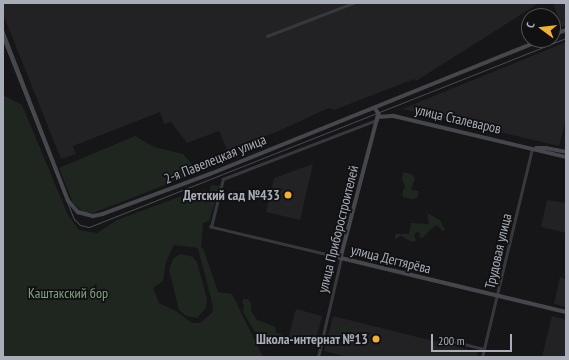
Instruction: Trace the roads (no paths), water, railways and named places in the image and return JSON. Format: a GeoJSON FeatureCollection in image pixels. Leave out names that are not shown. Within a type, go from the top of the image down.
{"type":"FeatureCollection","features":[{"type":"Feature","properties":{"kind":"main road","name":"2-я Павелецкая улица"},"geometry":{"type":"LineString","coordinates":[[3,32],[68,200],[74,208],[85,216],[103,214],[375,108],[521,48]]}},
{"type":"Feature","properties":{"kind":"main road"},"geometry":{"type":"LineString","coordinates":[[375,108],[378,114],[377,119]]}},
{"type":"Feature","properties":{"kind":"main road","name":"улица Сталеваров"},"geometry":{"type":"LineString","coordinates":[[377,119],[394,116],[566,157]]}},
{"type":"Feature","properties":{"kind":"main road","name":"улица Приборостроителей"},"geometry":{"type":"LineString","coordinates":[[341,258],[377,119]]}},
{"type":"Feature","properties":{"kind":"main road","name":"улица Сталеваров"},"geometry":{"type":"LineString","coordinates":[[533,148],[546,148],[566,152]]}},
{"type":"Feature","properties":{"kind":"main road","name":"улица Дегтярёва"},"geometry":{"type":"LineString","coordinates":[[341,258],[566,312]]}},
{"type":"Feature","properties":{"kind":"street"},"geometry":{"type":"LineString","coordinates":[[267,36],[353,3]]}},
{"type":"Feature","properties":{"kind":"street","name":"улица Дегтярёва"},"geometry":{"type":"LineString","coordinates":[[341,258],[211,227],[223,179],[377,119]]}},
{"type":"Feature","properties":{"kind":"street","name":"Трудовая улица"},"geometry":{"type":"LineString","coordinates":[[482,357],[533,148]]}},
{"type":"Feature","properties":{"kind":"street","name":"улица Приборостроителей"},"geometry":{"type":"LineString","coordinates":[[318,357],[341,258]]}},
{"type":"Feature","properties":{"kind":"street"},"geometry":{"type":"LineString","coordinates":[[456,342],[484,349]]}},
{"type":"Feature","properties":{"kind":"tram line"},"geometry":{"type":"LineString","coordinates":[[3,40],[74,219],[80,225],[89,227],[566,38]]}},
{"type":"Feature","properties":{"kind":"place","name":"Детский сад №433"},"geometry":{"type":"Point","coordinates":[288,195]}},
{"type":"Feature","properties":{"kind":"place","name":"Школа-интернат №13"},"geometry":{"type":"Point","coordinates":[376,339]}},
{"type":"Feature","properties":{"kind":"park label","name":"Каштакский бор"},"geometry":{"type":"Point","coordinates":[68,293]}}]}
